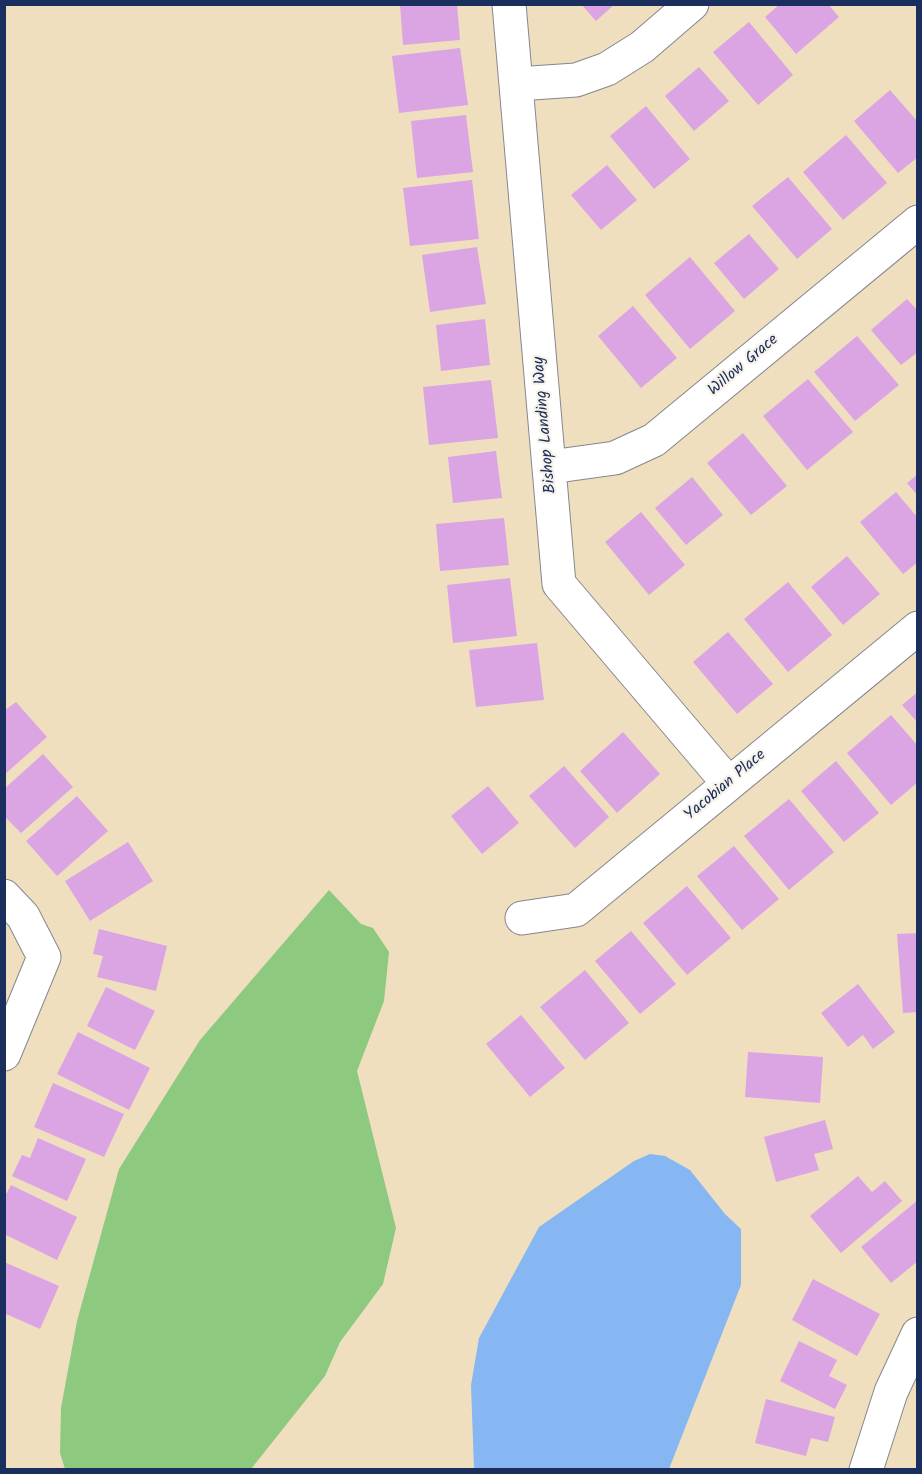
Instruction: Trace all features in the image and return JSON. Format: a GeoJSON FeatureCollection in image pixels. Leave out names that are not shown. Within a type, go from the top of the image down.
{"type":"FeatureCollection","features":[{"type":"Feature","properties":{"kind":"street","name":"Bishop Landing Way"},"geometry":{"type":"LineString","coordinates":[[509,4],[559,584],[729,784]]}},
{"type":"Feature","properties":{"kind":"street"},"geometry":{"type":"LineString","coordinates":[[517,84],[576,80],[607,69],[642,47],[692,4]]}},
{"type":"Feature","properties":{"kind":"street","name":"Willow Grace"},"geometry":{"type":"LineString","coordinates":[[550,468],[615,458],[654,440],[918,222]]}},
{"type":"Feature","properties":{"kind":"street","name":"Yacobian Place"},"geometry":{"type":"LineString","coordinates":[[522,918],[576,910],[918,628]]}},
{"type":"Feature","properties":{"kind":"street"},"geometry":{"type":"LineString","coordinates":[[4,896],[22,916],[44,957],[4,1054]]}},
{"type":"Feature","properties":{"kind":"street"},"geometry":{"type":"LineString","coordinates":[[866,1470],[891,1392],[918,1334]]}},
{"type":"Feature","properties":{"kind":"green space"},"geometry":{"type":"Polygon","coordinates":[[[329,890],[361,924],[373,928],[389,952],[384,1001],[357,1071],[396,1228],[383,1284],[340,1342],[325,1376],[251,1469],[65,1469],[60,1453],[61,1408],[77,1321],[119,1169],[200,1040],[329,890]]]}},
{"type":"Feature","properties":{"kind":"water"},"geometry":{"type":"Polygon","coordinates":[[[650,1154],[665,1156],[690,1170],[725,1214],[741,1229],[741,1285],[669,1469],[474,1469],[471,1385],[479,1338],[539,1227],[634,1161],[650,1154]]]}},
{"type":"Feature","properties":{"kind":"building"},"geometry":{"type":"Polygon","coordinates":[[[400,4],[457,4],[460,40],[403,45],[400,4]]]}},
{"type":"Feature","properties":{"kind":"building"},"geometry":{"type":"Polygon","coordinates":[[[581,4],[615,4],[596,21],[581,4]]]}},
{"type":"Feature","properties":{"kind":"building"},"geometry":{"type":"Polygon","coordinates":[[[780,4],[828,4],[839,17],[796,54],[765,17],[780,4]]]}},
{"type":"Feature","properties":{"kind":"building"},"geometry":{"type":"Polygon","coordinates":[[[749,22],[793,75],[758,105],[713,52],[749,22]]]}},
{"type":"Feature","properties":{"kind":"building"},"geometry":{"type":"Polygon","coordinates":[[[460,48],[468,105],[399,113],[392,56],[460,48]]]}},
{"type":"Feature","properties":{"kind":"building"},"geometry":{"type":"Polygon","coordinates":[[[699,67],[729,101],[694,131],[665,96],[699,67]]]}},
{"type":"Feature","properties":{"kind":"building"},"geometry":{"type":"Polygon","coordinates":[[[890,90],[918,122],[918,157],[898,173],[854,121],[890,90]]]}},
{"type":"Feature","properties":{"kind":"building"},"geometry":{"type":"Polygon","coordinates":[[[646,106],[690,159],[654,189],[610,136],[646,106]]]}},
{"type":"Feature","properties":{"kind":"building"},"geometry":{"type":"Polygon","coordinates":[[[466,115],[473,172],[417,178],[411,121],[466,115]]]}},
{"type":"Feature","properties":{"kind":"building"},"geometry":{"type":"Polygon","coordinates":[[[846,135],[887,183],[843,220],[803,172],[846,135]]]}},
{"type":"Feature","properties":{"kind":"building"},"geometry":{"type":"Polygon","coordinates":[[[607,165],[637,200],[601,230],[571,195],[607,165]]]}},
{"type":"Feature","properties":{"kind":"building"},"geometry":{"type":"Polygon","coordinates":[[[788,177],[832,229],[797,259],[752,206],[788,177]]]}},
{"type":"Feature","properties":{"kind":"building"},"geometry":{"type":"Polygon","coordinates":[[[472,180],[479,239],[410,246],[403,188],[472,180]]]}},
{"type":"Feature","properties":{"kind":"building"},"geometry":{"type":"Polygon","coordinates":[[[749,234],[779,269],[744,299],[714,263],[749,234]]]}},
{"type":"Feature","properties":{"kind":"building"},"geometry":{"type":"Polygon","coordinates":[[[477,247],[486,304],[430,312],[422,255],[477,247]]]}},
{"type":"Feature","properties":{"kind":"building"},"geometry":{"type":"Polygon","coordinates":[[[690,257],[735,311],[690,349],[645,295],[690,257]]]}},
{"type":"Feature","properties":{"kind":"building"},"geometry":{"type":"Polygon","coordinates":[[[907,299],[918,311],[918,352],[901,365],[871,330],[907,299]]]}},
{"type":"Feature","properties":{"kind":"building"},"geometry":{"type":"Polygon","coordinates":[[[633,306],[677,358],[641,388],[598,336],[633,306]]]}},
{"type":"Feature","properties":{"kind":"building"},"geometry":{"type":"Polygon","coordinates":[[[485,319],[490,365],[441,371],[436,325],[485,319]]]}},
{"type":"Feature","properties":{"kind":"building"},"geometry":{"type":"Polygon","coordinates":[[[857,336],[899,385],[855,421],[814,372],[857,336]]]}},
{"type":"Feature","properties":{"kind":"building"},"geometry":{"type":"Polygon","coordinates":[[[808,379],[853,432],[807,470],[763,416],[808,379]]]}},
{"type":"Feature","properties":{"kind":"building"},"geometry":{"type":"Polygon","coordinates":[[[491,380],[498,438],[429,445],[423,387],[491,380]]]}},
{"type":"Feature","properties":{"kind":"building"},"geometry":{"type":"Polygon","coordinates":[[[743,433],[787,486],[751,515],[707,463],[743,433]]]}},
{"type":"Feature","properties":{"kind":"building"},"geometry":{"type":"Polygon","coordinates":[[[496,451],[502,498],[453,503],[448,457],[496,451]]]}},
{"type":"Feature","properties":{"kind":"building"},"geometry":{"type":"Polygon","coordinates":[[[918,474],[918,496],[907,483],[918,474]]]}},
{"type":"Feature","properties":{"kind":"building"},"geometry":{"type":"Polygon","coordinates":[[[692,477],[723,515],[686,545],[655,508],[692,477]]]}},
{"type":"Feature","properties":{"kind":"building"},"geometry":{"type":"Polygon","coordinates":[[[896,492],[918,518],[918,562],[903,574],[860,522],[896,492]]]}},
{"type":"Feature","properties":{"kind":"building"},"geometry":{"type":"Polygon","coordinates":[[[641,512],[685,565],[649,595],[605,542],[641,512]]]}},
{"type":"Feature","properties":{"kind":"building"},"geometry":{"type":"Polygon","coordinates":[[[504,518],[509,565],[440,571],[436,524],[504,518]]]}},
{"type":"Feature","properties":{"kind":"building"},"geometry":{"type":"Polygon","coordinates":[[[847,556],[880,594],[843,625],[811,587],[847,556]]]}},
{"type":"Feature","properties":{"kind":"building"},"geometry":{"type":"Polygon","coordinates":[[[510,578],[517,636],[453,643],[447,585],[510,578]]]}},
{"type":"Feature","properties":{"kind":"building"},"geometry":{"type":"Polygon","coordinates":[[[788,582],[832,635],[788,672],[744,619],[788,582]]]}},
{"type":"Feature","properties":{"kind":"building"},"geometry":{"type":"Polygon","coordinates":[[[728,632],[773,684],[737,714],[693,662],[728,632]]]}},
{"type":"Feature","properties":{"kind":"building"},"geometry":{"type":"Polygon","coordinates":[[[537,643],[544,700],[476,707],[469,650],[537,643]]]}},
{"type":"Feature","properties":{"kind":"building"},"geometry":{"type":"Polygon","coordinates":[[[918,692],[918,723],[902,705],[918,692]]]}},
{"type":"Feature","properties":{"kind":"building"},"geometry":{"type":"Polygon","coordinates":[[[16,702],[47,737],[4,775],[4,711],[16,702]]]}},
{"type":"Feature","properties":{"kind":"building"},"geometry":{"type":"Polygon","coordinates":[[[891,715],[918,746],[918,782],[891,805],[847,753],[891,715]]]}},
{"type":"Feature","properties":{"kind":"building"},"geometry":{"type":"Polygon","coordinates":[[[623,732],[660,774],[617,813],[580,771],[623,732]]]}},
{"type":"Feature","properties":{"kind":"building"},"geometry":{"type":"Polygon","coordinates":[[[43,754],[73,787],[21,833],[4,816],[4,789],[43,754]]]}},
{"type":"Feature","properties":{"kind":"building"},"geometry":{"type":"Polygon","coordinates":[[[836,761],[879,813],[844,842],[801,791],[836,761]]]}},
{"type":"Feature","properties":{"kind":"building"},"geometry":{"type":"Polygon","coordinates":[[[564,766],[609,817],[575,848],[529,796],[564,766]]]}},
{"type":"Feature","properties":{"kind":"building"},"geometry":{"type":"Polygon","coordinates":[[[488,786],[519,823],[482,854],[451,816],[488,786]]]}},
{"type":"Feature","properties":{"kind":"building"},"geometry":{"type":"Polygon","coordinates":[[[77,796],[108,831],[57,876],[26,841],[77,796]]]}},
{"type":"Feature","properties":{"kind":"building"},"geometry":{"type":"Polygon","coordinates":[[[789,799],[834,852],[789,890],[744,836],[789,799]]]}},
{"type":"Feature","properties":{"kind":"building"},"geometry":{"type":"Polygon","coordinates":[[[128,842],[153,881],[90,921],[65,881],[128,842]]]}},
{"type":"Feature","properties":{"kind":"building"},"geometry":{"type":"Polygon","coordinates":[[[734,846],[779,899],[742,930],[697,876],[734,846]]]}},
{"type":"Feature","properties":{"kind":"building"},"geometry":{"type":"Polygon","coordinates":[[[687,886],[731,938],[687,975],[643,923],[687,886]]]}},
{"type":"Feature","properties":{"kind":"building"},"geometry":{"type":"Polygon","coordinates":[[[99,929],[167,946],[156,991],[97,977],[103,956],[93,954],[99,929]]]}},
{"type":"Feature","properties":{"kind":"building"},"geometry":{"type":"Polygon","coordinates":[[[631,931],[676,984],[640,1014],[595,961],[631,931]]]}},
{"type":"Feature","properties":{"kind":"building"},"geometry":{"type":"Polygon","coordinates":[[[918,933],[918,1012],[903,1013],[897,934],[918,933]]]}},
{"type":"Feature","properties":{"kind":"building"},"geometry":{"type":"Polygon","coordinates":[[[585,970],[629,1023],[585,1060],[540,1007],[585,970]]]}},
{"type":"Feature","properties":{"kind":"building"},"geometry":{"type":"Polygon","coordinates":[[[858,984],[895,1032],[873,1049],[863,1035],[848,1047],[821,1013],[858,984]]]}},
{"type":"Feature","properties":{"kind":"building"},"geometry":{"type":"Polygon","coordinates":[[[106,987],[155,1011],[135,1050],[87,1026],[106,987]]]}},
{"type":"Feature","properties":{"kind":"building"},"geometry":{"type":"Polygon","coordinates":[[[521,1015],[565,1068],[530,1097],[486,1044],[521,1015]]]}},
{"type":"Feature","properties":{"kind":"building"},"geometry":{"type":"Polygon","coordinates":[[[78,1032],[150,1068],[129,1110],[57,1074],[78,1032]]]}},
{"type":"Feature","properties":{"kind":"building"},"geometry":{"type":"Polygon","coordinates":[[[748,1052],[823,1057],[820,1103],[745,1097],[748,1052]]]}},
{"type":"Feature","properties":{"kind":"building"},"geometry":{"type":"Polygon","coordinates":[[[53,1083],[124,1114],[104,1157],[34,1127],[53,1083]]]}},
{"type":"Feature","properties":{"kind":"building"},"geometry":{"type":"Polygon","coordinates":[[[825,1120],[833,1149],[814,1154],[819,1170],[776,1182],[764,1137],[825,1120]]]}},
{"type":"Feature","properties":{"kind":"building"},"geometry":{"type":"Polygon","coordinates":[[[38,1138],[86,1159],[67,1201],[12,1176],[22,1155],[30,1158],[38,1138]]]}},
{"type":"Feature","properties":{"kind":"building"},"geometry":{"type":"Polygon","coordinates":[[[858,1176],[872,1192],[885,1181],[902,1201],[841,1253],[810,1216],[858,1176]]]}},
{"type":"Feature","properties":{"kind":"building"},"geometry":{"type":"Polygon","coordinates":[[[11,1185],[77,1217],[57,1260],[4,1234],[4,1198],[11,1185]]]}},
{"type":"Feature","properties":{"kind":"building"},"geometry":{"type":"Polygon","coordinates":[[[918,1200],[918,1261],[891,1283],[861,1247],[918,1200]]]}},
{"type":"Feature","properties":{"kind":"building"},"geometry":{"type":"Polygon","coordinates":[[[4,1262],[59,1286],[40,1329],[4,1313],[4,1262]]]}},
{"type":"Feature","properties":{"kind":"building"},"geometry":{"type":"Polygon","coordinates":[[[813,1279],[880,1314],[857,1356],[792,1320],[813,1279]]]}},
{"type":"Feature","properties":{"kind":"building"},"geometry":{"type":"Polygon","coordinates":[[[799,1341],[837,1360],[829,1376],[847,1385],[835,1409],[780,1381],[799,1341]]]}},
{"type":"Feature","properties":{"kind":"building"},"geometry":{"type":"Polygon","coordinates":[[[766,1399],[835,1417],[828,1442],[811,1438],[806,1456],[755,1443],[766,1399]]]}}]}
